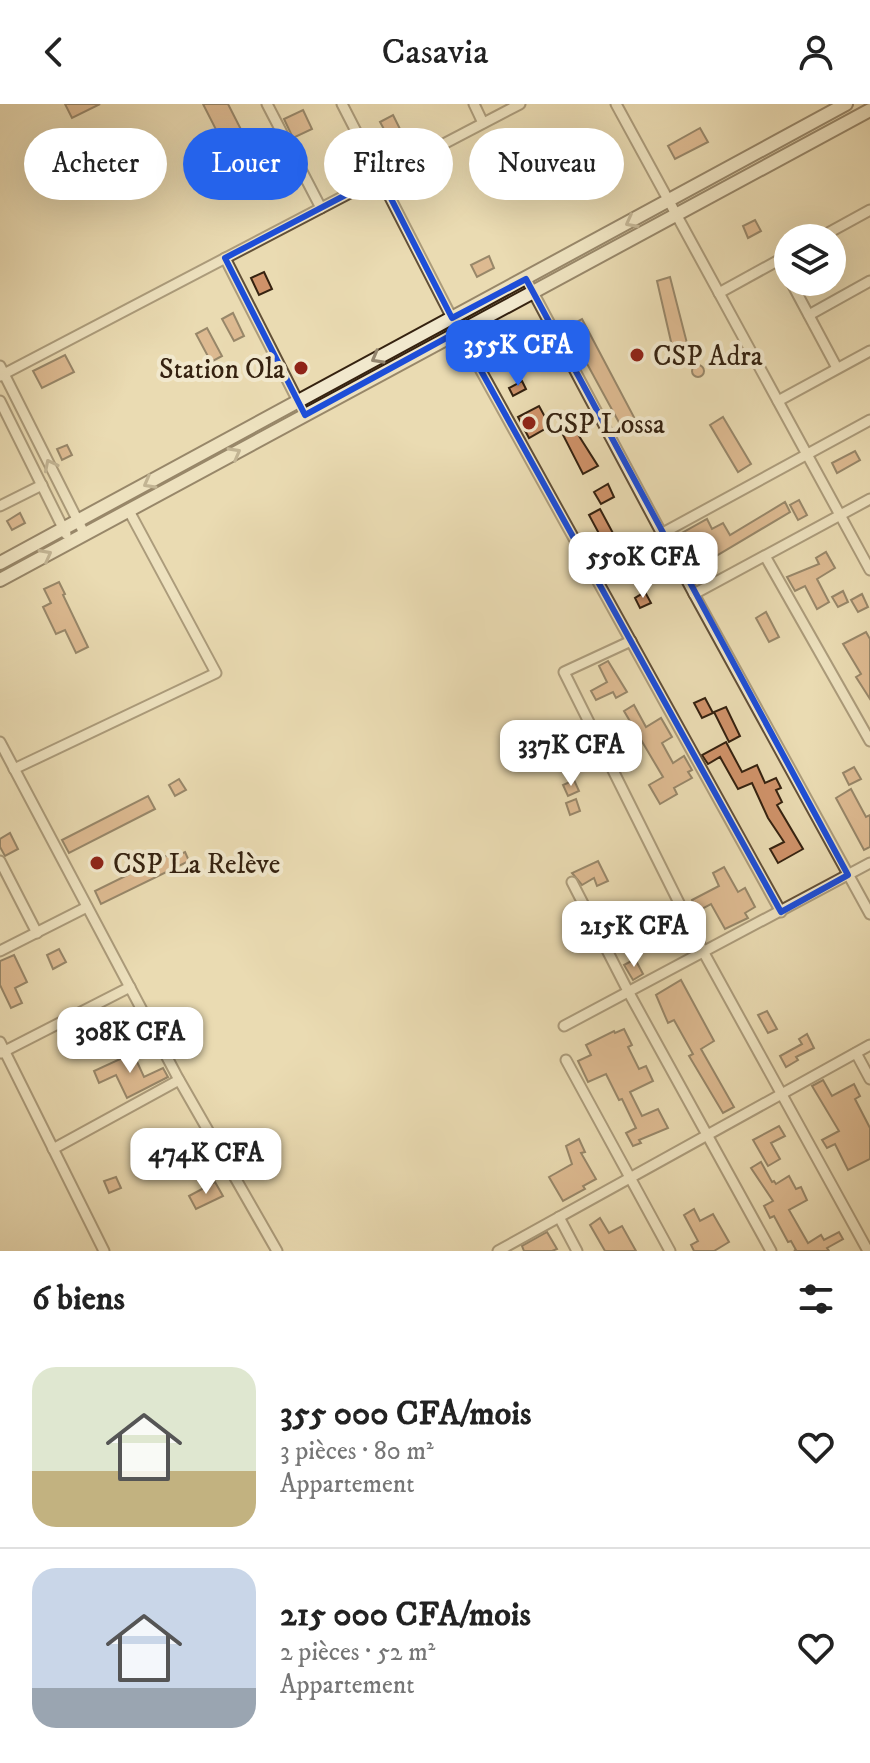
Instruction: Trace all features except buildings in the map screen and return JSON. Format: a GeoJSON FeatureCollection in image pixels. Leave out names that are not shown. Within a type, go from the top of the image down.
{"type":"FeatureCollection","features":[{"type":"Feature","properties":{"kind":"main road"},"geometry":{"type":"LineString","coordinates":[[0,563],[846,104]]}},
{"type":"Feature","properties":{"kind":"main road"},"geometry":{"type":"LineString","coordinates":[[0,580],[870,110]]}},
{"type":"Feature","properties":{"kind":"main road"},"geometry":{"type":"LineString","coordinates":[[409,341],[417,354]]}},
{"type":"Feature","properties":{"kind":"street"},"geometry":{"type":"LineString","coordinates":[[267,104],[321,208]]}},
{"type":"Feature","properties":{"kind":"street"},"geometry":{"type":"LineString","coordinates":[[342,104],[354,128]]}},
{"type":"Feature","properties":{"kind":"street"},"geometry":{"type":"LineString","coordinates":[[474,104],[483,123]]}},
{"type":"Feature","properties":{"kind":"street"},"geometry":{"type":"LineString","coordinates":[[453,139],[520,104]]}},
{"type":"Feature","properties":{"kind":"street"},"geometry":{"type":"LineString","coordinates":[[616,104],[870,570]]}},
{"type":"Feature","properties":{"kind":"street"},"geometry":{"type":"LineString","coordinates":[[89,532],[78,522],[1,372],[336,200]]}},
{"type":"Feature","properties":{"kind":"street"},"geometry":{"type":"LineString","coordinates":[[392,200],[452,318]]}},
{"type":"Feature","properties":{"kind":"street"},"geometry":{"type":"LineString","coordinates":[[844,224],[870,210]]}},
{"type":"Feature","properties":{"kind":"street"},"geometry":{"type":"LineString","coordinates":[[225,258],[305,415]]}},
{"type":"Feature","properties":{"kind":"street"},"geometry":{"type":"LineString","coordinates":[[719,293],[774,263]]}},
{"type":"Feature","properties":{"kind":"street"},"geometry":{"type":"LineString","coordinates":[[526,279],[661,534],[870,914]]}},
{"type":"Feature","properties":{"kind":"street"},"geometry":{"type":"LineString","coordinates":[[809,315],[870,281]]}},
{"type":"Feature","properties":{"kind":"street"},"geometry":{"type":"LineString","coordinates":[[799,296],[837,368]]}},
{"type":"Feature","properties":{"kind":"street"},"geometry":{"type":"LineString","coordinates":[[459,331],[781,912]]}},
{"type":"Feature","properties":{"kind":"street"},"geometry":{"type":"LineString","coordinates":[[778,401],[870,351]]}},
{"type":"Feature","properties":{"kind":"street"},"geometry":{"type":"LineString","coordinates":[[15,396],[0,403],[71,542]]}},
{"type":"Feature","properties":{"kind":"street"},"geometry":{"type":"LineString","coordinates":[[661,534],[870,420]]}},
{"type":"Feature","properties":{"kind":"street"},"geometry":{"type":"LineString","coordinates":[[0,506],[42,485]]}},
{"type":"Feature","properties":{"kind":"street"},"geometry":{"type":"LineString","coordinates":[[694,594],[870,499]]}},
{"type":"Feature","properties":{"kind":"street"},"geometry":{"type":"LineString","coordinates":[[14,769],[216,673],[129,511]]}},
{"type":"Feature","properties":{"kind":"street"},"geometry":{"type":"LineString","coordinates":[[765,556],[870,741]]}},
{"type":"Feature","properties":{"kind":"street"},"geometry":{"type":"LineString","coordinates":[[631,641],[564,672],[704,953],[868,1251]]}},
{"type":"Feature","properties":{"kind":"street"},"geometry":{"type":"LineString","coordinates":[[0,742],[179,1080],[277,1251]]}},
{"type":"Feature","properties":{"kind":"street"},"geometry":{"type":"LineString","coordinates":[[0,861],[37,933]]}},
{"type":"Feature","properties":{"kind":"street"},"geometry":{"type":"LineString","coordinates":[[564,1026],[870,863]]}},
{"type":"Feature","properties":{"kind":"street"},"geometry":{"type":"LineString","coordinates":[[572,882],[629,993],[771,1251]]}},
{"type":"Feature","properties":{"kind":"street"},"geometry":{"type":"LineString","coordinates":[[0,951],[87,907]]}},
{"type":"Feature","properties":{"kind":"street"},"geometry":{"type":"LineString","coordinates":[[104,1251],[2,1049],[130,987]]}},
{"type":"Feature","properties":{"kind":"street"},"geometry":{"type":"LineString","coordinates":[[498,1251],[870,1045]]}},
{"type":"Feature","properties":{"kind":"street"},"geometry":{"type":"LineString","coordinates":[[856,1053],[870,1079]]}},
{"type":"Feature","properties":{"kind":"street"},"geometry":{"type":"LineString","coordinates":[[566,1060],[670,1251]]}},
{"type":"Feature","properties":{"kind":"street"},"geometry":{"type":"LineString","coordinates":[[53,1149],[179,1080]]}},
{"type":"Feature","properties":{"kind":"street"},"geometry":{"type":"LineString","coordinates":[[559,1217],[577,1251]]}},
{"type":"Feature","properties":{"kind":"highlighted area"},"geometry":{"type":"Polygon","coordinates":[[[380,177],[452,318],[526,279],[848,875],[781,912],[459,331],[305,415],[225,258],[380,177]]]}},
{"type":"Feature","properties":{"kind":"place","name":"CSP Adra"},"geometry":{"type":"Point","coordinates":[637,355]}},
{"type":"Feature","properties":{"kind":"place","name":"Station Ola"},"geometry":{"type":"Point","coordinates":[301,368]}},
{"type":"Feature","properties":{"kind":"place","name":"CSP Lossa"},"geometry":{"type":"Point","coordinates":[529,423]}},
{"type":"Feature","properties":{"kind":"place","name":"CSP La Relève"},"geometry":{"type":"Point","coordinates":[97,863]}}]}
